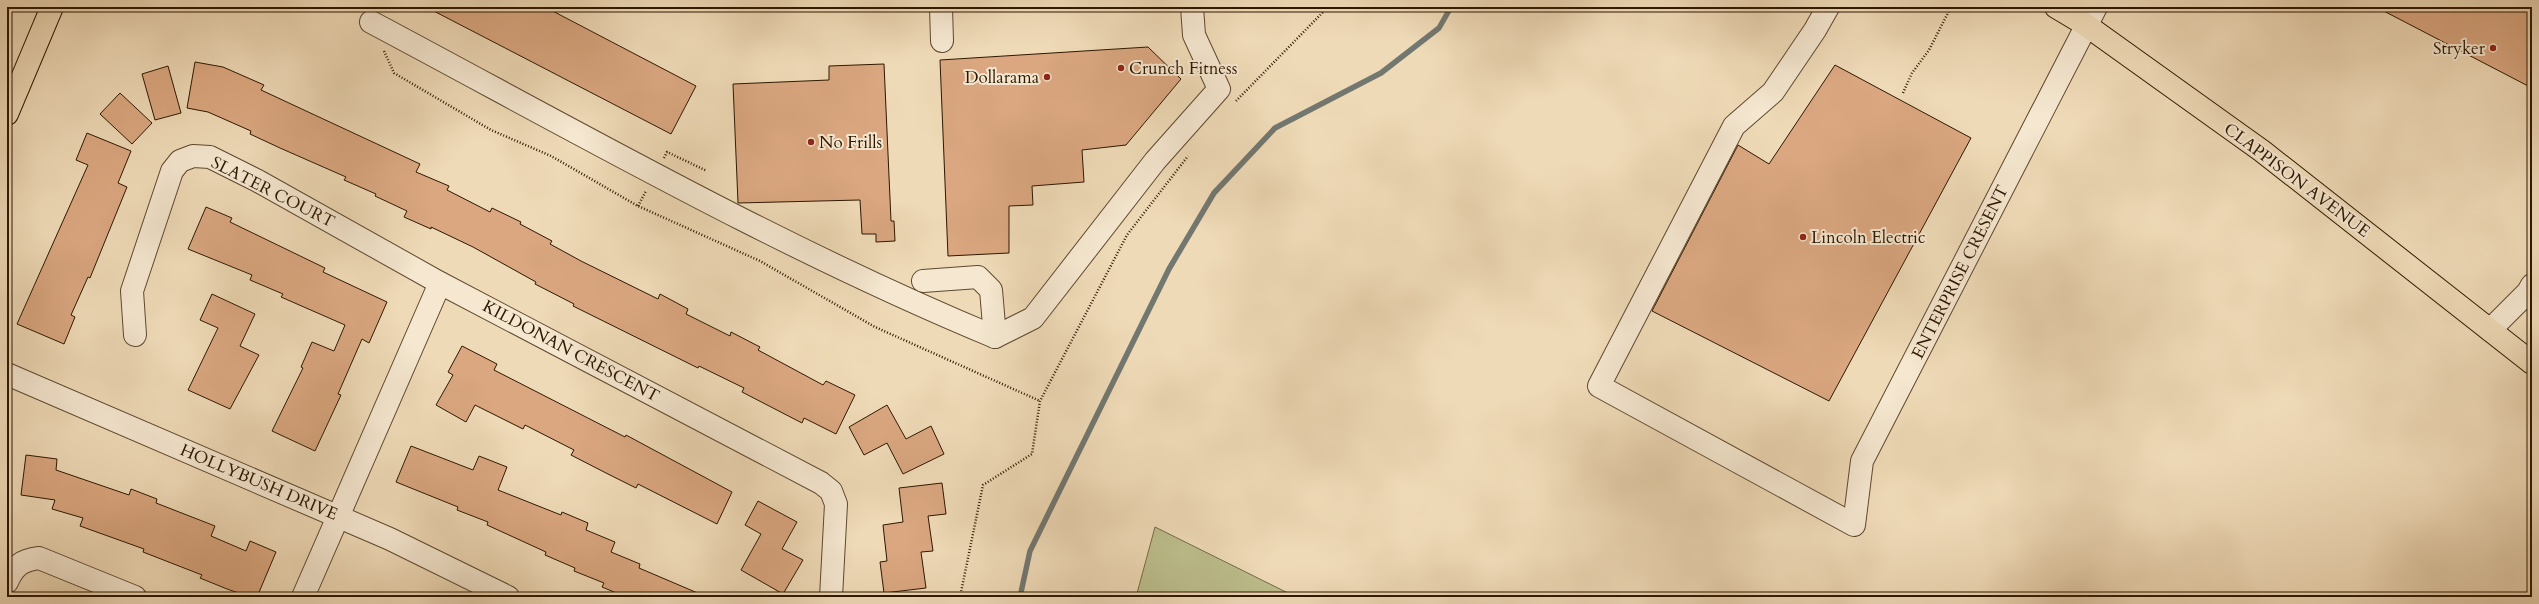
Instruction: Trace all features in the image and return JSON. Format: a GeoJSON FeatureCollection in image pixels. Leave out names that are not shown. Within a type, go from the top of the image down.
{"type":"FeatureCollection","features":[{"type":"Feature","properties":{"kind":"main road"},"geometry":{"type":"LineString","coordinates":[[7,114],[52,7]]}},
{"type":"Feature","properties":{"kind":"main road","name":"CLAPPISON AVENUE"},"geometry":{"type":"LineString","coordinates":[[2056,7],[2091,16],[2532,363]]}},
{"type":"Feature","properties":{"kind":"street"},"geometry":{"type":"LineString","coordinates":[[941,7],[942,41]]}},
{"type":"Feature","properties":{"kind":"street"},"geometry":{"type":"LineString","coordinates":[[371,22],[708,202],[924,308],[995,337],[1033,318],[1155,161],[1219,89],[1194,35],[1192,7]]}},
{"type":"Feature","properties":{"kind":"street","name":"ENTERPRISE CRESENT"},"geometry":{"type":"LineString","coordinates":[[1828,7],[1815,30],[1773,92],[1734,126],[1600,386],[1854,525],[1862,461],[2091,16]]}},
{"type":"Feature","properties":{"kind":"street","name":"SLATER COURT"},"geometry":{"type":"LineString","coordinates":[[135,335],[132,291],[172,171],[180,161],[193,156],[210,157],[258,181],[440,282]]}},
{"type":"Feature","properties":{"kind":"street"},"geometry":{"type":"LineString","coordinates":[[923,281],[978,277],[991,290],[995,337]]}},
{"type":"Feature","properties":{"kind":"street"},"geometry":{"type":"LineString","coordinates":[[303,597],[440,282]]}},
{"type":"Feature","properties":{"kind":"street","name":"KILDONAN CRESCENT"},"geometry":{"type":"LineString","coordinates":[[440,282],[758,450],[831,491],[836,504],[831,597]]}},
{"type":"Feature","properties":{"kind":"street"},"geometry":{"type":"LineString","coordinates":[[2490,330],[2528,292],[2532,285]]}},
{"type":"Feature","properties":{"kind":"street","name":"HOLLYBUSH DRIVE"},"geometry":{"type":"LineString","coordinates":[[7,374],[338,516],[508,597]]}},
{"type":"Feature","properties":{"kind":"street"},"geometry":{"type":"LineString","coordinates":[[7,582],[14,567],[25,559],[39,558],[135,597]]}},
{"type":"Feature","properties":{"kind":"path"},"geometry":{"type":"LineString","coordinates":[[1233,104],[1328,7]]}},
{"type":"Feature","properties":{"kind":"path"},"geometry":{"type":"LineString","coordinates":[[1903,93],[1912,73],[1929,50],[1951,7]]}},
{"type":"Feature","properties":{"kind":"path"},"geometry":{"type":"LineString","coordinates":[[371,22],[394,73],[491,130],[551,156],[638,206],[760,261],[875,327],[1040,401]]}},
{"type":"Feature","properties":{"kind":"path"},"geometry":{"type":"LineString","coordinates":[[960,597],[983,485],[1032,454],[1040,401],[1127,236],[1192,151]]}},
{"type":"Feature","properties":{"kind":"green space"},"geometry":{"type":"Polygon","coordinates":[[[1155,527],[1296,597],[1136,597],[1155,527]]]}},
{"type":"Feature","properties":{"kind":"building"},"geometry":{"type":"Polygon","coordinates":[[[426,7],[545,7],[696,86],[671,134],[426,7]]]}},
{"type":"Feature","properties":{"kind":"building","name":"Stryker"},"geometry":{"type":"Polygon","coordinates":[[[2376,7],[2532,7],[2532,88],[2376,7]]]}},
{"type":"Feature","properties":{"kind":"building"},"geometry":{"type":"Polygon","coordinates":[[[1148,47],[1181,79],[1126,145],[1082,150],[1084,182],[1032,186],[1033,205],[1009,206],[1009,253],[948,256],[940,60],[1148,47]]]}},
{"type":"Feature","properties":{"kind":"building"},"geometry":{"type":"Polygon","coordinates":[[[195,62],[223,67],[264,85],[261,90],[420,164],[416,172],[449,186],[447,190],[490,212],[492,208],[521,222],[520,224],[552,241],[550,244],[581,261],[658,299],[660,294],[688,309],[686,314],[730,336],[731,332],[760,347],[758,350],[823,385],[826,381],[855,395],[836,434],[804,418],[802,423],[742,392],[744,388],[699,366],[698,368],[573,306],[574,304],[535,284],[536,282],[473,247],[431,227],[431,229],[404,217],[407,211],[375,196],[376,194],[344,180],[346,177],[250,134],[251,131],[208,112],[187,108],[195,62]]]}},
{"type":"Feature","properties":{"kind":"building","name":"No Frills"},"geometry":{"type":"Polygon","coordinates":[[[884,64],[891,221],[894,221],[895,241],[876,242],[876,234],[862,234],[860,200],[738,203],[733,84],[829,80],[829,66],[884,64]]]}},
{"type":"Feature","properties":{"kind":"building","name":"Lincoln Electric"},"geometry":{"type":"Polygon","coordinates":[[[1835,65],[1971,138],[1829,401],[1652,311],[1738,145],[1769,164],[1835,65]]]}},
{"type":"Feature","properties":{"kind":"building"},"geometry":{"type":"Polygon","coordinates":[[[168,66],[181,113],[155,120],[142,74],[168,66]]]}},
{"type":"Feature","properties":{"kind":"building"},"geometry":{"type":"Polygon","coordinates":[[[120,93],[152,123],[132,144],[100,114],[120,93]]]}},
{"type":"Feature","properties":{"kind":"building"},"geometry":{"type":"Polygon","coordinates":[[[87,133],[131,151],[118,183],[127,187],[90,278],[88,277],[71,315],[75,317],[64,344],[17,324],[88,165],[76,160],[87,133]]]}},
{"type":"Feature","properties":{"kind":"building"},"geometry":{"type":"Polygon","coordinates":[[[206,207],[232,218],[230,222],[325,268],[323,272],[387,302],[369,343],[362,339],[338,394],[341,395],[315,451],[272,431],[303,368],[301,367],[312,342],[334,351],[345,325],[281,297],[283,294],[250,280],[252,275],[188,249],[206,207]]]}},
{"type":"Feature","properties":{"kind":"building"},"geometry":{"type":"Polygon","coordinates":[[[212,294],[255,314],[240,346],[259,355],[230,409],[188,390],[218,328],[200,320],[212,294]]]}},
{"type":"Feature","properties":{"kind":"building"},"geometry":{"type":"Polygon","coordinates":[[[462,346],[497,364],[494,370],[625,437],[626,435],[732,492],[717,524],[638,484],[636,488],[571,455],[574,450],[525,425],[523,429],[475,405],[466,422],[436,405],[453,375],[448,372],[462,346]]]}},
{"type":"Feature","properties":{"kind":"building"},"geometry":{"type":"Polygon","coordinates":[[[887,405],[906,439],[931,426],[944,454],[903,474],[887,443],[864,455],[849,427],[887,405]]]}},
{"type":"Feature","properties":{"kind":"building"},"geometry":{"type":"Polygon","coordinates":[[[411,446],[473,470],[479,456],[507,467],[498,490],[561,515],[562,512],[588,523],[586,530],[615,542],[611,552],[640,564],[639,568],[707,597],[626,597],[602,587],[604,583],[574,571],[575,568],[545,555],[546,552],[487,525],[488,522],[457,510],[458,507],[396,482],[411,446]]]}},
{"type":"Feature","properties":{"kind":"building"},"geometry":{"type":"Polygon","coordinates":[[[26,455],[57,459],[56,470],[129,495],[131,489],[157,499],[156,503],[215,526],[211,536],[246,551],[250,541],[276,552],[257,597],[250,597],[227,589],[200,578],[202,575],[143,552],[144,549],[80,526],[83,518],[52,509],[55,500],[21,495],[26,455]]]}},
{"type":"Feature","properties":{"kind":"building"},"geometry":{"type":"Polygon","coordinates":[[[942,483],[946,514],[928,516],[933,551],[921,552],[926,588],[884,593],[880,562],[887,561],[883,525],[903,522],[899,488],[942,483]]]}},
{"type":"Feature","properties":{"kind":"building"},"geometry":{"type":"Polygon","coordinates":[[[758,501],[797,522],[782,549],[803,560],[783,594],[741,570],[761,534],[745,525],[758,501]]]}},
{"type":"Feature","properties":{"kind":"waterway"},"geometry":{"type":"LineString","coordinates":[[1020,597],[1030,551],[1169,269],[1214,193],[1275,128],[1381,73],[1439,28],[1451,7]]}},
{"type":"Feature","properties":{"kind":"place","name":"Stryker"},"geometry":{"type":"Point","coordinates":[2493,48]}},
{"type":"Feature","properties":{"kind":"place","name":"Crunch Fitness"},"geometry":{"type":"Point","coordinates":[1121,68]}},
{"type":"Feature","properties":{"kind":"place","name":"Dollarama"},"geometry":{"type":"Point","coordinates":[1047,77]}},
{"type":"Feature","properties":{"kind":"place","name":"No Frills"},"geometry":{"type":"Point","coordinates":[811,142]}},
{"type":"Feature","properties":{"kind":"place","name":"Lincoln Electric"},"geometry":{"type":"Point","coordinates":[1803,237]}}]}
